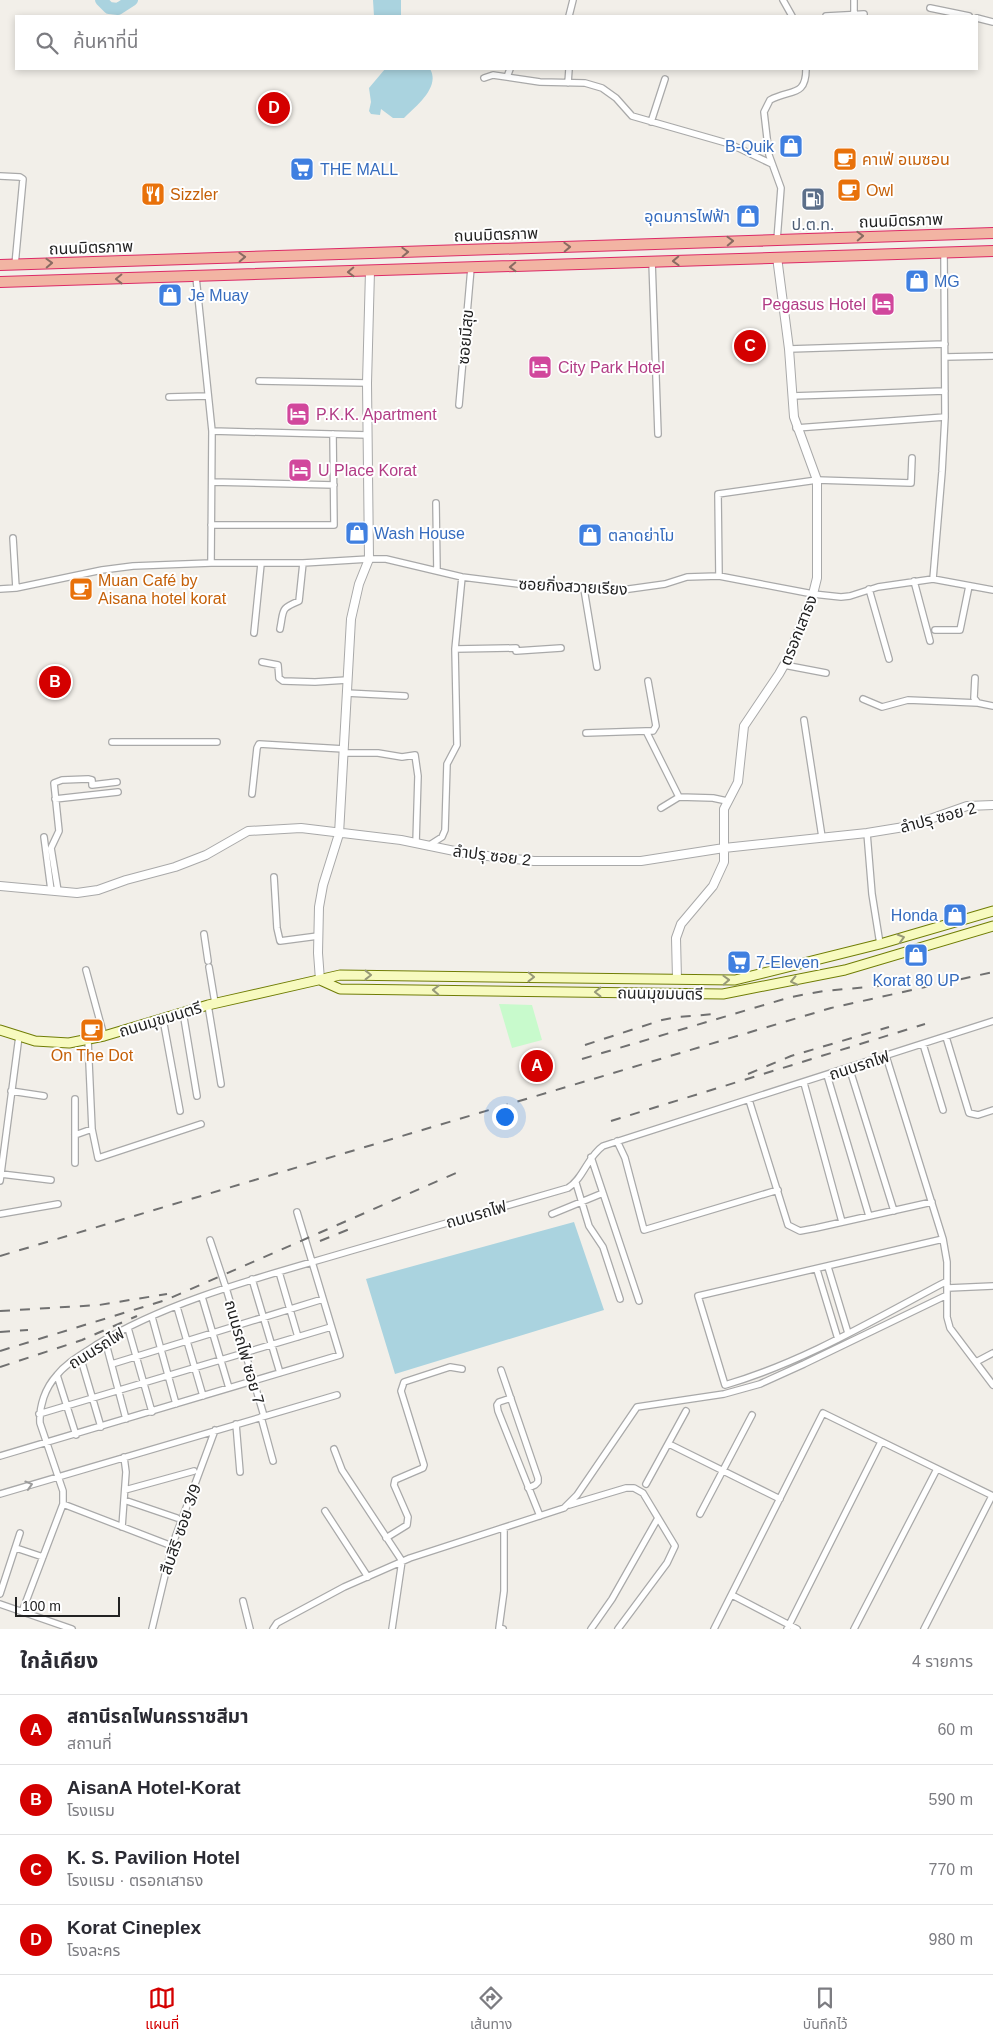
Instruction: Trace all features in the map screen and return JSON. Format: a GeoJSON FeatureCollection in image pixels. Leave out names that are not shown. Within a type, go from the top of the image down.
{"type":"FeatureCollection","features":[{"type":"Feature","properties":{"kind":"highway","name":"ถนนมิตรภาพ"},"geometry":{"type":"LineString","coordinates":[[0,265],[993,232]]}},
{"type":"Feature","properties":{"kind":"highway"},"geometry":{"type":"LineString","coordinates":[[777,240],[777,257]]}},
{"type":"Feature","properties":{"kind":"highway","name":"ถนนมิตรภาพ"},"geometry":{"type":"LineString","coordinates":[[0,282],[993,251]]}},
{"type":"Feature","properties":{"kind":"main road","name":"ถนนมุขมนตรี"},"geometry":{"type":"LineString","coordinates":[[0,1030],[49,1043],[69,1043],[88,1040],[211,1004],[340,975],[735,980],[880,944],[993,911]]}},
{"type":"Feature","properties":{"kind":"main road","name":"ถนนมุขมนตรี"},"geometry":{"type":"LineString","coordinates":[[320,980],[340,989],[735,993],[844,970],[993,926]]}},
{"type":"Feature","properties":{"kind":"main road"},"geometry":{"type":"LineString","coordinates":[[841,954],[844,970]]}},
{"type":"Feature","properties":{"kind":"main road"},"geometry":{"type":"LineString","coordinates":[[677,979],[682,993]]}},
{"type":"Feature","properties":{"kind":"street"},"geometry":{"type":"LineString","coordinates":[[569,15],[573,0]]}},
{"type":"Feature","properties":{"kind":"street"},"geometry":{"type":"LineString","coordinates":[[783,0],[791,15]]}},
{"type":"Feature","properties":{"kind":"street"},"geometry":{"type":"LineString","coordinates":[[854,0],[854,14]]}},
{"type":"Feature","properties":{"kind":"street"},"geometry":{"type":"LineString","coordinates":[[930,8],[964,15]]}},
{"type":"Feature","properties":{"kind":"street"},"geometry":{"type":"LineString","coordinates":[[842,15],[864,14]]}},
{"type":"Feature","properties":{"kind":"street"},"geometry":{"type":"LineString","coordinates":[[978,18],[993,22]]}},
{"type":"Feature","properties":{"kind":"street"},"geometry":{"type":"LineString","coordinates":[[507,77],[510,70]]}},
{"type":"Feature","properties":{"kind":"street"},"geometry":{"type":"LineString","coordinates":[[568,83],[569,70]]}},
{"type":"Feature","properties":{"kind":"street"},"geometry":{"type":"LineString","coordinates":[[777,240],[781,188],[769,155],[764,112],[770,100],[801,89],[804,85],[806,70]]}},
{"type":"Feature","properties":{"kind":"street"},"geometry":{"type":"LineString","coordinates":[[484,78],[493,75],[540,82],[586,84],[602,88],[616,98],[632,116],[730,144],[772,164]]}},
{"type":"Feature","properties":{"kind":"street"},"geometry":{"type":"LineString","coordinates":[[651,122],[665,79]]}},
{"type":"Feature","properties":{"kind":"street"},"geometry":{"type":"LineString","coordinates":[[0,176],[20,177],[23,179],[15,264]]}},
{"type":"Feature","properties":{"kind":"street"},"geometry":{"type":"LineString","coordinates":[[933,579],[945,417],[944,252]]}},
{"type":"Feature","properties":{"kind":"street","name":"ตรอกเสาธง"},"geometry":{"type":"LineString","coordinates":[[677,979],[676,938],[681,924],[716,881],[724,862],[723,817],[728,801],[738,782],[744,726],[784,665],[813,594],[818,560],[817,480],[796,428],[789,349],[777,257]]}},
{"type":"Feature","properties":{"kind":"street"},"geometry":{"type":"LineString","coordinates":[[652,261],[658,434]]}},
{"type":"Feature","properties":{"kind":"street","name":"ซอยมีสุข"},"geometry":{"type":"LineString","coordinates":[[458,405],[471,268]]}},
{"type":"Feature","properties":{"kind":"street"},"geometry":{"type":"LineString","coordinates":[[320,980],[319,907],[323,885],[339,834],[346,693],[354,604],[359,584],[369,559],[367,383],[370,271]]}},
{"type":"Feature","properties":{"kind":"street"},"geometry":{"type":"LineString","coordinates":[[196,276],[212,431],[211,563]]}},
{"type":"Feature","properties":{"kind":"street"},"geometry":{"type":"LineString","coordinates":[[789,349],[945,344]]}},
{"type":"Feature","properties":{"kind":"street"},"geometry":{"type":"LineString","coordinates":[[945,358],[993,356]]}},
{"type":"Feature","properties":{"kind":"street"},"geometry":{"type":"LineString","coordinates":[[259,381],[367,383]]}},
{"type":"Feature","properties":{"kind":"street"},"geometry":{"type":"LineString","coordinates":[[792,396],[945,391]]}},
{"type":"Feature","properties":{"kind":"street"},"geometry":{"type":"LineString","coordinates":[[169,397],[207,396]]}},
{"type":"Feature","properties":{"kind":"street"},"geometry":{"type":"LineString","coordinates":[[796,428],[945,417]]}},
{"type":"Feature","properties":{"kind":"street"},"geometry":{"type":"LineString","coordinates":[[212,431],[368,435]]}},
{"type":"Feature","properties":{"kind":"street"},"geometry":{"type":"LineString","coordinates":[[211,525],[334,525],[333,434]]}},
{"type":"Feature","properties":{"kind":"street"},"geometry":{"type":"LineString","coordinates":[[719,576],[718,494],[817,480],[911,483],[912,458]]}},
{"type":"Feature","properties":{"kind":"street"},"geometry":{"type":"LineString","coordinates":[[212,482],[334,485]]}},
{"type":"Feature","properties":{"kind":"street"},"geometry":{"type":"LineString","coordinates":[[436,503],[437,571]]}},
{"type":"Feature","properties":{"kind":"street"},"geometry":{"type":"LineString","coordinates":[[13,538],[16,588]]}},
{"type":"Feature","properties":{"kind":"street","name":"ซอยกิ่งสวายเรียง"},"geometry":{"type":"LineString","coordinates":[[0,589],[16,588],[102,570],[133,566],[211,563],[302,563],[386,559],[462,577],[584,590],[622,590],[665,584],[687,577],[719,576],[813,594],[850,596],[869,589],[933,579],[993,590]]}},
{"type":"Feature","properties":{"kind":"street"},"geometry":{"type":"LineString","coordinates":[[280,628],[284,608],[299,601],[302,563]]}},
{"type":"Feature","properties":{"kind":"street"},"geometry":{"type":"LineString","coordinates":[[254,633],[261,564]]}},
{"type":"Feature","properties":{"kind":"street"},"geometry":{"type":"LineString","coordinates":[[428,847],[442,837],[445,830],[448,764],[457,745],[455,648],[462,577]]}},
{"type":"Feature","properties":{"kind":"street"},"geometry":{"type":"LineString","coordinates":[[914,582],[930,641]]}},
{"type":"Feature","properties":{"kind":"street"},"geometry":{"type":"LineString","coordinates":[[935,630],[960,630],[969,586]]}},
{"type":"Feature","properties":{"kind":"street"},"geometry":{"type":"LineString","coordinates":[[869,589],[890,659]]}},
{"type":"Feature","properties":{"kind":"street"},"geometry":{"type":"LineString","coordinates":[[584,590],[597,667]]}},
{"type":"Feature","properties":{"kind":"street"},"geometry":{"type":"LineString","coordinates":[[455,648],[516,650],[562,648]]}},
{"type":"Feature","properties":{"kind":"street"},"geometry":{"type":"LineString","coordinates":[[262,662],[278,665],[279,678],[283,681],[347,680]]}},
{"type":"Feature","properties":{"kind":"street"},"geometry":{"type":"LineString","coordinates":[[784,665],[826,673]]}},
{"type":"Feature","properties":{"kind":"street"},"geometry":{"type":"LineString","coordinates":[[975,678],[974,698],[978,703]]}},
{"type":"Feature","properties":{"kind":"street"},"geometry":{"type":"LineString","coordinates":[[586,733],[653,731],[656,726],[648,681]]}},
{"type":"Feature","properties":{"kind":"street"},"geometry":{"type":"LineString","coordinates":[[346,693],[406,696]]}},
{"type":"Feature","properties":{"kind":"street"},"geometry":{"type":"LineString","coordinates":[[863,699],[882,706],[908,700],[978,703],[993,706]]}},
{"type":"Feature","properties":{"kind":"street"},"geometry":{"type":"LineString","coordinates":[[804,720],[822,837]]}},
{"type":"Feature","properties":{"kind":"street"},"geometry":{"type":"LineString","coordinates":[[646,732],[679,797]]}},
{"type":"Feature","properties":{"kind":"street"},"geometry":{"type":"LineString","coordinates":[[112,742],[217,742]]}},
{"type":"Feature","properties":{"kind":"street"},"geometry":{"type":"LineString","coordinates":[[252,794],[259,744],[378,753],[402,757],[415,755],[418,776],[416,843]]}},
{"type":"Feature","properties":{"kind":"street"},"geometry":{"type":"LineString","coordinates":[[55,890],[51,845],[60,831],[54,783],[88,779],[92,780],[92,784],[116,782]]}},
{"type":"Feature","properties":{"kind":"street"},"geometry":{"type":"LineString","coordinates":[[55,799],[118,792]]}},
{"type":"Feature","properties":{"kind":"street"},"geometry":{"type":"LineString","coordinates":[[661,808],[679,797],[713,798],[728,801]]}},
{"type":"Feature","properties":{"kind":"street","name":"ลำปรุ ซอย 2"},"geometry":{"type":"LineString","coordinates":[[0,886],[77,893],[98,890],[126,880],[175,867],[206,855],[248,831],[301,828],[416,843],[469,854],[534,861],[641,861],[724,848],[867,833],[910,826],[967,806],[993,805]]}},
{"type":"Feature","properties":{"kind":"street"},"geometry":{"type":"LineString","coordinates":[[867,833],[872,894],[880,944]]}},
{"type":"Feature","properties":{"kind":"street"},"geometry":{"type":"LineString","coordinates":[[44,837],[55,890]]}},
{"type":"Feature","properties":{"kind":"street"},"geometry":{"type":"LineString","coordinates":[[274,877],[277,928],[280,941],[318,936]]}},
{"type":"Feature","properties":{"kind":"street"},"geometry":{"type":"LineString","coordinates":[[204,934],[221,1084]]}},
{"type":"Feature","properties":{"kind":"street"},"geometry":{"type":"LineString","coordinates":[[86,970],[104,1036]]}},
{"type":"Feature","properties":{"kind":"street"},"geometry":{"type":"LineString","coordinates":[[183,1012],[197,1096]]}},
{"type":"Feature","properties":{"kind":"street"},"geometry":{"type":"LineString","coordinates":[[163,1019],[180,1111]]}},
{"type":"Feature","properties":{"kind":"street","name":"ถนนรถไฟ"},"geometry":{"type":"LineString","coordinates":[[39,1414],[43,1399],[56,1375],[80,1356],[105,1340],[152,1317],[252,1279],[568,1188],[576,1183],[596,1150],[603,1146],[993,1021]]}},
{"type":"Feature","properties":{"kind":"street"},"geometry":{"type":"LineString","coordinates":[[19,1036],[0,1178],[51,1180]]}},
{"type":"Feature","properties":{"kind":"street"},"geometry":{"type":"LineString","coordinates":[[946,1037],[969,1113],[978,1115],[993,1110]]}},
{"type":"Feature","properties":{"kind":"street"},"geometry":{"type":"LineString","coordinates":[[88,1040],[92,1129],[96,1155],[101,1158],[201,1124]]}},
{"type":"Feature","properties":{"kind":"street"},"geometry":{"type":"LineString","coordinates":[[923,1044],[943,1110]]}},
{"type":"Feature","properties":{"kind":"street"},"geometry":{"type":"LineString","coordinates":[[886,1056],[943,1239],[947,1262],[947,1318],[950,1328],[993,1385]]}},
{"type":"Feature","properties":{"kind":"street"},"geometry":{"type":"LineString","coordinates":[[849,1067],[894,1211]]}},
{"type":"Feature","properties":{"kind":"street"},"geometry":{"type":"LineString","coordinates":[[827,1075],[868,1216]]}},
{"type":"Feature","properties":{"kind":"street"},"geometry":{"type":"LineString","coordinates":[[804,1083],[842,1222]]}},
{"type":"Feature","properties":{"kind":"street"},"geometry":{"type":"LineString","coordinates":[[11,1091],[44,1096]]}},
{"type":"Feature","properties":{"kind":"street"},"geometry":{"type":"LineString","coordinates":[[75,1099],[75,1163]]}},
{"type":"Feature","properties":{"kind":"street"},"geometry":{"type":"LineString","coordinates":[[749,1100],[788,1226],[800,1230],[932,1202]]}},
{"type":"Feature","properties":{"kind":"street"},"geometry":{"type":"LineString","coordinates":[[75,1135],[92,1129]]}},
{"type":"Feature","properties":{"kind":"street"},"geometry":{"type":"LineString","coordinates":[[617,1141],[625,1158],[644,1230],[778,1190]]}},
{"type":"Feature","properties":{"kind":"street"},"geometry":{"type":"LineString","coordinates":[[591,1157],[639,1301]]}},
{"type":"Feature","properties":{"kind":"street"},"geometry":{"type":"LineString","coordinates":[[576,1183],[589,1226],[603,1247],[620,1300]]}},
{"type":"Feature","properties":{"kind":"street"},"geometry":{"type":"LineString","coordinates":[[552,1214],[603,1193]]}},
{"type":"Feature","properties":{"kind":"street"},"geometry":{"type":"LineString","coordinates":[[0,1214],[58,1204]]}},
{"type":"Feature","properties":{"kind":"street"},"geometry":{"type":"LineString","coordinates":[[0,1456],[340,1356],[297,1212]]}},
{"type":"Feature","properties":{"kind":"street"},"geometry":{"type":"LineString","coordinates":[[943,1239],[698,1296],[725,1385],[758,1376],[801,1358],[947,1288],[993,1286]]}},
{"type":"Feature","properties":{"kind":"street","name":"ถนนรถไฟ ซอย 7"},"geometry":{"type":"LineString","coordinates":[[210,1240],[245,1352],[273,1461]]}},
{"type":"Feature","properties":{"kind":"street"},"geometry":{"type":"LineString","coordinates":[[828,1267],[848,1334]]}},
{"type":"Feature","properties":{"kind":"street"},"geometry":{"type":"LineString","coordinates":[[816,1270],[838,1339]]}},
{"type":"Feature","properties":{"kind":"street"},"geometry":{"type":"LineString","coordinates":[[279,1272],[298,1337]]}},
{"type":"Feature","properties":{"kind":"street"},"geometry":{"type":"LineString","coordinates":[[252,1279],[280,1373]]}},
{"type":"Feature","properties":{"kind":"street"},"geometry":{"type":"LineString","coordinates":[[273,1629],[277,1623],[402,1561],[564,1508],[577,1495],[637,1407],[724,1394],[760,1384],[804,1364],[947,1288]]}},
{"type":"Feature","properties":{"kind":"street"},"geometry":{"type":"LineString","coordinates":[[202,1297],[229,1388]]}},
{"type":"Feature","properties":{"kind":"street"},"geometry":{"type":"LineString","coordinates":[[112,1364],[323,1298]]}},
{"type":"Feature","properties":{"kind":"street"},"geometry":{"type":"LineString","coordinates":[[177,1307],[203,1396]]}},
{"type":"Feature","properties":{"kind":"street"},"geometry":{"type":"LineString","coordinates":[[152,1317],[176,1404]]}},
{"type":"Feature","properties":{"kind":"street"},"geometry":{"type":"LineString","coordinates":[[22,1612],[63,1504],[63,1491],[46,1443],[39,1414],[331,1327]]}},
{"type":"Feature","properties":{"kind":"street"},"geometry":{"type":"LineString","coordinates":[[128,1328],[152,1412]]}},
{"type":"Feature","properties":{"kind":"street"},"geometry":{"type":"LineString","coordinates":[[105,1340],[126,1419]]}},
{"type":"Feature","properties":{"kind":"street"},"geometry":{"type":"LineString","coordinates":[[976,1362],[993,1353]]}},
{"type":"Feature","properties":{"kind":"street"},"geometry":{"type":"LineString","coordinates":[[80,1356],[101,1427]]}},
{"type":"Feature","properties":{"kind":"street"},"geometry":{"type":"LineString","coordinates":[[386,1538],[407,1525],[408,1522],[408,1517],[394,1484],[395,1480],[423,1468],[424,1465],[401,1386],[404,1382],[450,1367],[456,1366],[462,1369]]}},
{"type":"Feature","properties":{"kind":"street"},"geometry":{"type":"LineString","coordinates":[[501,1370],[538,1478],[535,1486],[528,1488]]}},
{"type":"Feature","properties":{"kind":"street"},"geometry":{"type":"LineString","coordinates":[[56,1375],[76,1435]]}},
{"type":"Feature","properties":{"kind":"street"},"geometry":{"type":"LineString","coordinates":[[0,1494],[336,1395]]}},
{"type":"Feature","properties":{"kind":"street"},"geometry":{"type":"LineString","coordinates":[[511,1398],[499,1402],[497,1405],[540,1516]]}},
{"type":"Feature","properties":{"kind":"street"},"geometry":{"type":"LineString","coordinates":[[646,1484],[686,1411]]}},
{"type":"Feature","properties":{"kind":"street"},"geometry":{"type":"LineString","coordinates":[[714,1629],[823,1413],[992,1496],[924,1629]]}},
{"type":"Feature","properties":{"kind":"street"},"geometry":{"type":"LineString","coordinates":[[700,1514],[752,1416]]}},
{"type":"Feature","properties":{"kind":"street"},"geometry":{"type":"LineString","coordinates":[[236,1424],[240,1472]]}},
{"type":"Feature","properties":{"kind":"street","name":"สืบสิริ ซอย 3/9"},"geometry":{"type":"LineString","coordinates":[[152,1629],[172,1546],[215,1430]]}},
{"type":"Feature","properties":{"kind":"street"},"geometry":{"type":"LineString","coordinates":[[788,1627],[880,1442]]}},
{"type":"Feature","properties":{"kind":"street"},"geometry":{"type":"LineString","coordinates":[[669,1444],[780,1499]]}},
{"type":"Feature","properties":{"kind":"street"},"geometry":{"type":"LineString","coordinates":[[334,1449],[342,1470],[402,1561],[392,1629]]}},
{"type":"Feature","properties":{"kind":"street"},"geometry":{"type":"LineString","coordinates":[[122,1527],[126,1472],[124,1456]]}},
{"type":"Feature","properties":{"kind":"street"},"geometry":{"type":"LineString","coordinates":[[854,1629],[937,1469]]}},
{"type":"Feature","properties":{"kind":"street"},"geometry":{"type":"LineString","coordinates":[[125,1490],[194,1471]]}},
{"type":"Feature","properties":{"kind":"street"},"geometry":{"type":"LineString","coordinates":[[567,1505],[626,1488],[634,1488],[643,1492],[675,1546],[668,1563],[618,1629]]}},
{"type":"Feature","properties":{"kind":"street"},"geometry":{"type":"LineString","coordinates":[[124,1500],[177,1518]]}},
{"type":"Feature","properties":{"kind":"street"},"geometry":{"type":"LineString","coordinates":[[63,1504],[172,1546]]}},
{"type":"Feature","properties":{"kind":"street"},"geometry":{"type":"LineString","coordinates":[[325,1511],[368,1577]]}},
{"type":"Feature","properties":{"kind":"street"},"geometry":{"type":"LineString","coordinates":[[591,1629],[612,1599],[658,1518]]}},
{"type":"Feature","properties":{"kind":"street"},"geometry":{"type":"LineString","coordinates":[[503,1629],[499,1628],[504,1591],[504,1528]]}},
{"type":"Feature","properties":{"kind":"street"},"geometry":{"type":"LineString","coordinates":[[0,1594],[20,1533]]}},
{"type":"Feature","properties":{"kind":"street"},"geometry":{"type":"LineString","coordinates":[[16,1548],[43,1557]]}},
{"type":"Feature","properties":{"kind":"street"},"geometry":{"type":"LineString","coordinates":[[732,1595],[788,1627],[797,1629]]}},
{"type":"Feature","properties":{"kind":"street"},"geometry":{"type":"LineString","coordinates":[[243,1601],[250,1629]]}},
{"type":"Feature","properties":{"kind":"street"},"geometry":{"type":"LineString","coordinates":[[0,1604],[72,1629]]}},
{"type":"Feature","properties":{"kind":"street"},"geometry":{"type":"LineString","coordinates":[[50,1629],[51,1622]]}},
{"type":"Feature","properties":{"kind":"green space"},"geometry":{"type":"Polygon","coordinates":[[[499,1004],[532,1005],[542,1040],[512,1048],[499,1004]]]}},
{"type":"Feature","properties":{"kind":"water"},"geometry":{"type":"Polygon","coordinates":[[[373,0],[401,0],[401,15],[374,15],[373,0]]]}},
{"type":"Feature","properties":{"kind":"water"},"geometry":{"type":"Polygon","coordinates":[[[384,70],[430,70],[432,76],[430,90],[404,118],[393,118],[381,109],[380,115],[371,114],[369,111],[371,102],[369,88],[384,70]]]}},
{"type":"Feature","properties":{"kind":"water"},"geometry":{"type":"Polygon","coordinates":[[[574,1222],[604,1310],[395,1374],[366,1279],[574,1222]]]}},
{"type":"Feature","properties":{"kind":"waterway"},"geometry":{"type":"LineString","coordinates":[[101,0],[109,8],[118,9],[132,0]]}},
{"type":"Feature","properties":{"kind":"railway"},"geometry":{"type":"LineString","coordinates":[[0,1256],[831,1008],[993,972]]}},
{"type":"Feature","properties":{"kind":"railway"},"geometry":{"type":"LineString","coordinates":[[582,1059],[791,997],[824,991],[911,983]]}},
{"type":"Feature","properties":{"kind":"railway"},"geometry":{"type":"LineString","coordinates":[[585,1045],[662,1020],[715,1014]]}},
{"type":"Feature","properties":{"kind":"railway"},"geometry":{"type":"LineString","coordinates":[[611,1121],[925,1024]]}},
{"type":"Feature","properties":{"kind":"railway"},"geometry":{"type":"LineString","coordinates":[[748,1074],[791,1056],[889,1027]]}},
{"type":"Feature","properties":{"kind":"railway"},"geometry":{"type":"LineString","coordinates":[[0,1351],[166,1300],[456,1173]]}},
{"type":"Feature","properties":{"kind":"railway"},"geometry":{"type":"LineString","coordinates":[[320,1241],[357,1226]]}},
{"type":"Feature","properties":{"kind":"railway"},"geometry":{"type":"LineString","coordinates":[[0,1311],[99,1305],[167,1294]]}},
{"type":"Feature","properties":{"kind":"railway"},"geometry":{"type":"LineString","coordinates":[[0,1367],[82,1340],[137,1316]]}},
{"type":"Feature","properties":{"kind":"railway"},"geometry":{"type":"LineString","coordinates":[[0,1332],[28,1330]]}},
{"type":"Feature","properties":{"kind":"place","name":"Korat Cineplex"},"geometry":{"type":"Point","coordinates":[274,108]}},
{"type":"Feature","properties":{"kind":"place","name":"B-Quik"},"geometry":{"type":"Point","coordinates":[791,146]}},
{"type":"Feature","properties":{"kind":"place","name":"คาเฟ่ อเมซอน"},"geometry":{"type":"Point","coordinates":[845,159]}},
{"type":"Feature","properties":{"kind":"place","name":"THE MALL"},"geometry":{"type":"Point","coordinates":[302,169]}},
{"type":"Feature","properties":{"kind":"place","name":"Owl"},"geometry":{"type":"Point","coordinates":[849,190]}},
{"type":"Feature","properties":{"kind":"place","name":"Sizzler"},"geometry":{"type":"Point","coordinates":[153,194]}},
{"type":"Feature","properties":{"kind":"place","name":"ป.ต.ท."},"geometry":{"type":"Point","coordinates":[813,199]}},
{"type":"Feature","properties":{"kind":"place","name":"อุดมการไฟฟ้า"},"geometry":{"type":"Point","coordinates":[748,216]}},
{"type":"Feature","properties":{"kind":"place","name":"MG"},"geometry":{"type":"Point","coordinates":[917,281]}},
{"type":"Feature","properties":{"kind":"place","name":"Je Muay"},"geometry":{"type":"Point","coordinates":[170,295]}},
{"type":"Feature","properties":{"kind":"place","name":"Pegasus Hotel"},"geometry":{"type":"Point","coordinates":[883,304]}},
{"type":"Feature","properties":{"kind":"place","name":"K. S. Pavilion Hotel"},"geometry":{"type":"Point","coordinates":[750,346]}},
{"type":"Feature","properties":{"kind":"place","name":"City Park Hotel"},"geometry":{"type":"Point","coordinates":[540,367]}},
{"type":"Feature","properties":{"kind":"place","name":"P.K.K. Apartment"},"geometry":{"type":"Point","coordinates":[298,414]}},
{"type":"Feature","properties":{"kind":"place","name":"U Place Korat"},"geometry":{"type":"Point","coordinates":[300,470]}},
{"type":"Feature","properties":{"kind":"place","name":"Wash House"},"geometry":{"type":"Point","coordinates":[357,533]}},
{"type":"Feature","properties":{"kind":"place","name":"ตลาดย่าโม"},"geometry":{"type":"Point","coordinates":[590,535]}},
{"type":"Feature","properties":{"kind":"place","name":"Muan Café by Aisana hotel korat"},"geometry":{"type":"Point","coordinates":[81,589]}},
{"type":"Feature","properties":{"kind":"place","name":"AisanA Hotel-Korat"},"geometry":{"type":"Point","coordinates":[55,682]}},
{"type":"Feature","properties":{"kind":"place","name":"Honda"},"geometry":{"type":"Point","coordinates":[955,915]}},
{"type":"Feature","properties":{"kind":"place","name":"Korat 80 UP"},"geometry":{"type":"Point","coordinates":[916,955]}},
{"type":"Feature","properties":{"kind":"place","name":"7-Eleven"},"geometry":{"type":"Point","coordinates":[739,962]}},
{"type":"Feature","properties":{"kind":"place","name":"On The Dot"},"geometry":{"type":"Point","coordinates":[92,1030]}},
{"type":"Feature","properties":{"kind":"place","name":"สถานีรถไฟนครราชสีมา"},"geometry":{"type":"Point","coordinates":[537,1066]}}]}
